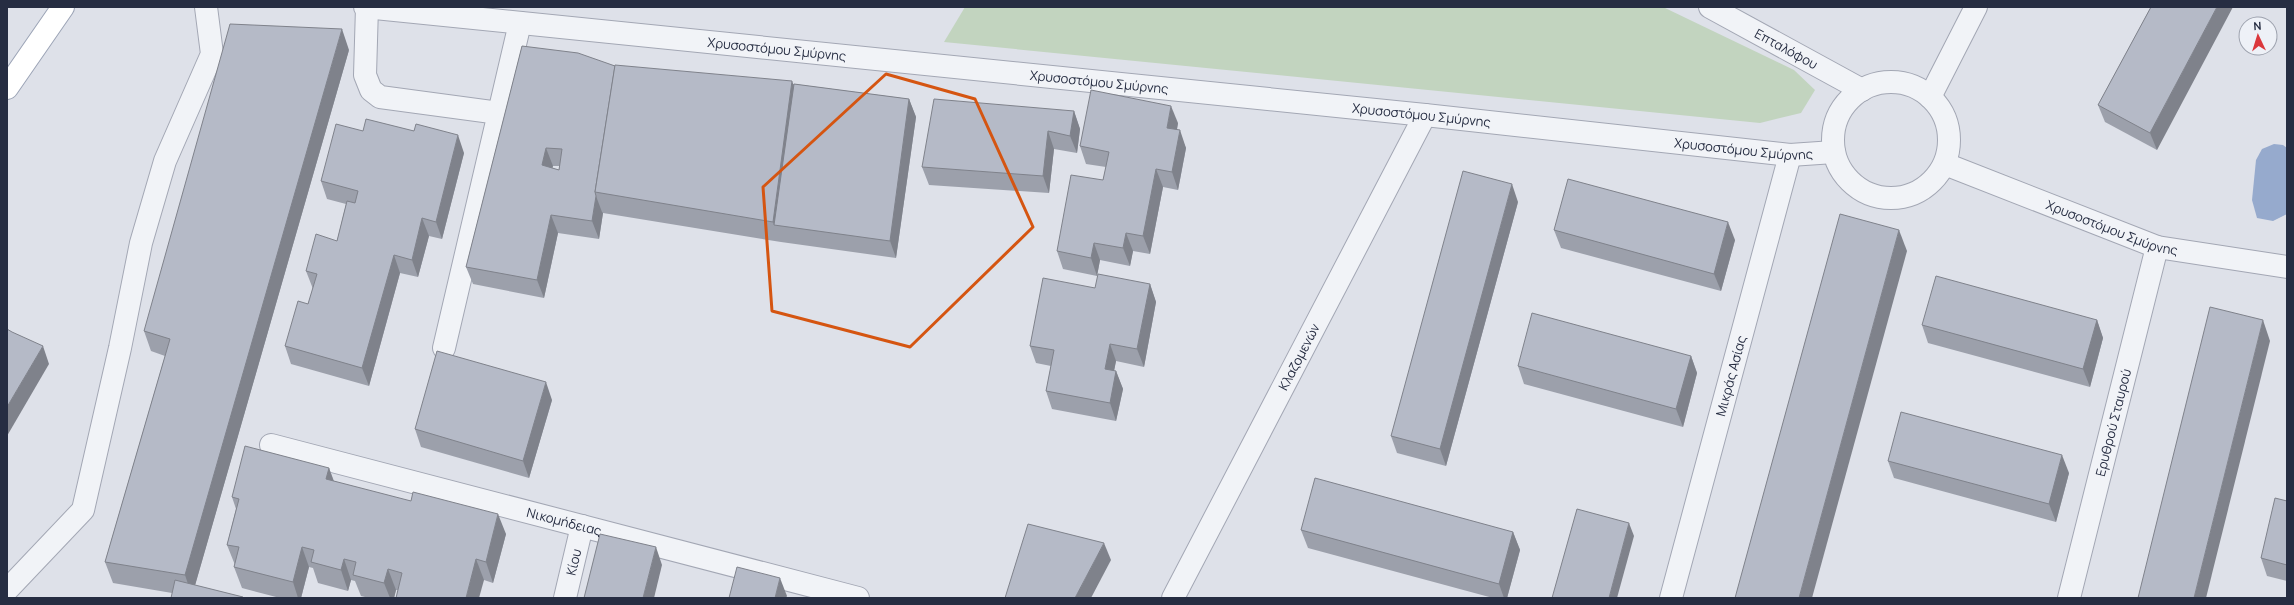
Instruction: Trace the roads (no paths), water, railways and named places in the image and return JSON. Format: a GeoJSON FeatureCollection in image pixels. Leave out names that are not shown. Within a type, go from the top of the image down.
{"type":"FeatureCollection","features":[{"type":"Feature","properties":{"kind":"main road"},"geometry":{"type":"LineString","coordinates":[[7,88],[63,7]]}},
{"type":"Feature","properties":{"kind":"street"},"geometry":{"type":"LineString","coordinates":[[7,590],[83,510],[120,348],[141,244],[165,161],[212,54],[206,7]]}},
{"type":"Feature","properties":{"kind":"street"},"geometry":{"type":"LineString","coordinates":[[366,7],[364,75],[371,90],[380,97],[499,113]]}},
{"type":"Feature","properties":{"kind":"street","name":"Χρυσοστόμου Σμύρνης"},"geometry":{"type":"LineString","coordinates":[[366,7],[1425,115],[1790,155],[1834,152]]}},
{"type":"Feature","properties":{"kind":"street","name":"Επταλόφου"},"geometry":{"type":"LineString","coordinates":[[1710,7],[1862,90]]}},
{"type":"Feature","properties":{"kind":"street"},"geometry":{"type":"LineString","coordinates":[[1930,97],[1976,7]]}},
{"type":"Feature","properties":{"kind":"street"},"geometry":{"type":"LineString","coordinates":[[444,348],[520,23]]}},
{"type":"Feature","properties":{"kind":"street","name":"Χρυσοστόμου Σμύρνης"},"geometry":{"type":"LineString","coordinates":[[1897,82],[1915,87],[1930,97],[1942,111],[1949,128],[1950,147],[1945,164],[1933,182],[1916,194],[1895,199],[1875,196],[1856,187],[1842,171],[1834,152],[1833,134],[1838,116],[1848,102],[1862,90],[1879,83],[1897,82]]}},
{"type":"Feature","properties":{"kind":"street","name":"Κλαζομενών"},"geometry":{"type":"LineString","coordinates":[[1173,598],[1425,115]]}},
{"type":"Feature","properties":{"kind":"street","name":"Μικράς Ασίας"},"geometry":{"type":"LineString","coordinates":[[1671,598],[1790,155]]}},
{"type":"Feature","properties":{"kind":"street","name":"Χρυσοστόμου Σμύρνης"},"geometry":{"type":"LineString","coordinates":[[1945,164],[2157,247],[2287,267]]}},
{"type":"Feature","properties":{"kind":"street","name":"Ερυθρού Σταυρού"},"geometry":{"type":"LineString","coordinates":[[2068,598],[2157,247]]}},
{"type":"Feature","properties":{"kind":"street","name":"Νικομήδειας"},"geometry":{"type":"LineString","coordinates":[[271,444],[858,598]]}},
{"type":"Feature","properties":{"kind":"street","name":"Κίου"},"geometry":{"type":"LineString","coordinates":[[565,598],[582,526]]}},
{"type":"Feature","properties":{"kind":"water"},"geometry":{"type":"Polygon","coordinates":[[[2274,144],[2283,145],[2287,148],[2287,214],[2273,221],[2257,218],[2252,200],[2256,160],[2262,149],[2274,144]]]}}]}
